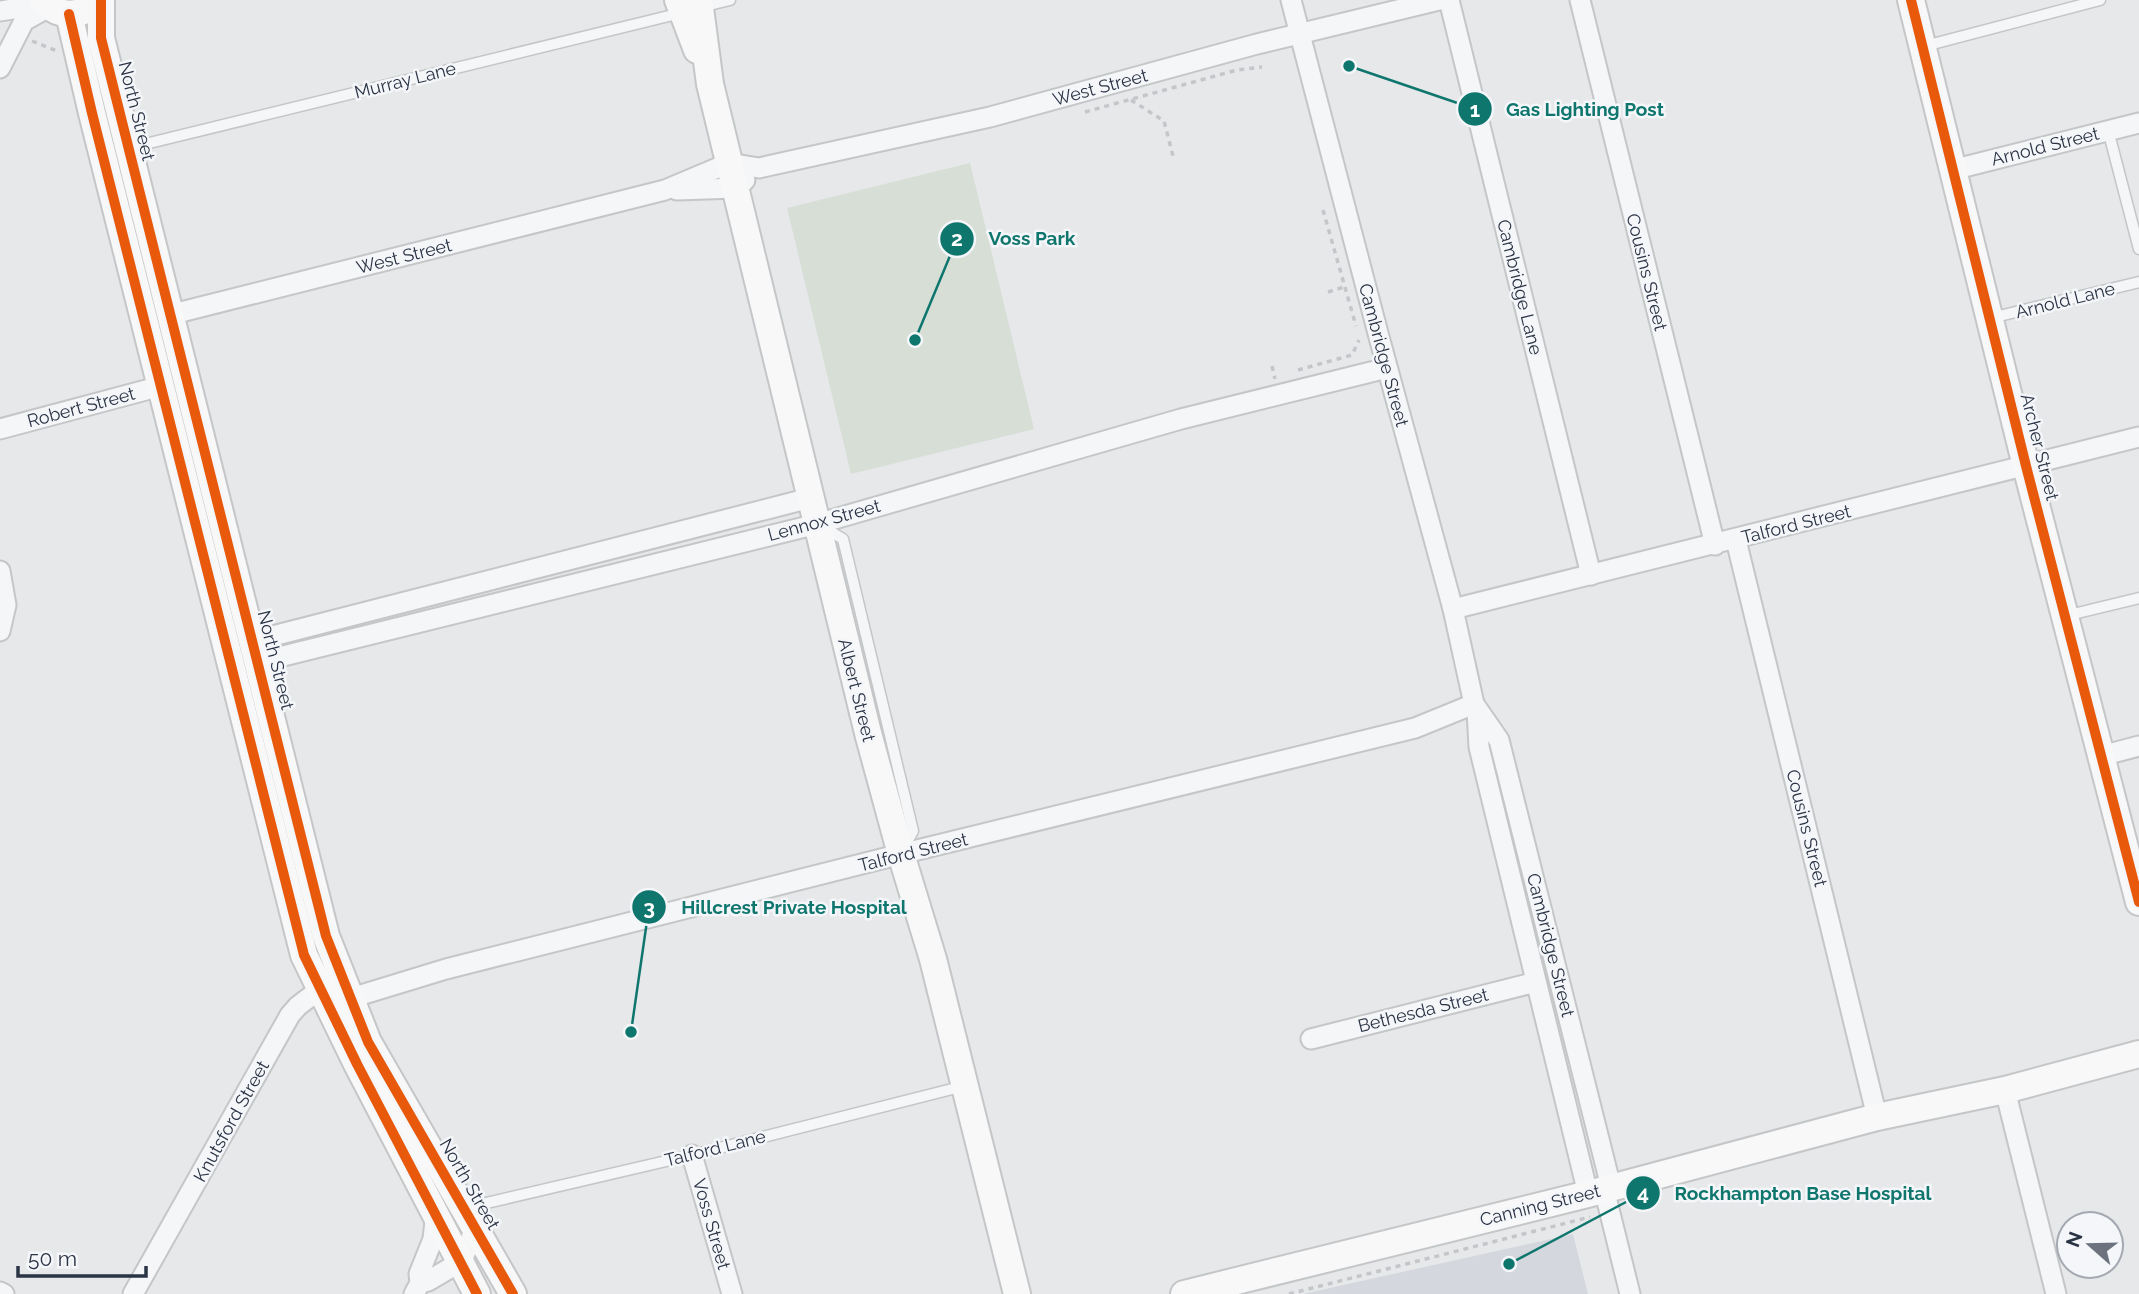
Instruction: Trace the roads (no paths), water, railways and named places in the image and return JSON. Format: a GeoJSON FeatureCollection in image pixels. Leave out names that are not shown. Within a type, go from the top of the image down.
{"type":"FeatureCollection","features":[{"type":"Feature","properties":{"kind":"street"},"geometry":{"type":"LineString","coordinates":[[0,11],[52,6],[88,10],[99,0]]}},
{"type":"Feature","properties":{"kind":"street","name":"North Street"},"geometry":{"type":"LineString","coordinates":[[99,0],[101,38],[128,148],[156,318],[161,386],[304,955],[477,1294]]}},
{"type":"Feature","properties":{"kind":"street","name":"Cambridge Street"},"geometry":{"type":"LineString","coordinates":[[1291,0],[1453,609],[1476,707],[1479,747],[1536,982],[1630,1294]]}},
{"type":"Feature","properties":{"kind":"street","name":"West Street"},"geometry":{"type":"LineString","coordinates":[[156,318],[665,190],[990,117],[1300,34],[1439,0]]}},
{"type":"Feature","properties":{"kind":"street","name":"Cambridge Lane"},"geometry":{"type":"LineString","coordinates":[[1449,0],[1591,575]]}},
{"type":"Feature","properties":{"kind":"street","name":"Cousins Street"},"geometry":{"type":"LineString","coordinates":[[1580,0],[1714,545]]}},
{"type":"Feature","properties":{"kind":"street","name":"Archer Street"},"geometry":{"type":"LineString","coordinates":[[1911,0],[2026,466],[2138,896]]}},
{"type":"Feature","properties":{"kind":"street","name":"Albert Street"},"geometry":{"type":"LineString","coordinates":[[690,5],[864,720],[933,959],[1017,1294]]}},
{"type":"Feature","properties":{"kind":"street"},"geometry":{"type":"LineString","coordinates":[[0,68],[24,21],[52,6]]}},
{"type":"Feature","properties":{"kind":"street","name":"North Street"},"geometry":{"type":"LineString","coordinates":[[52,6],[156,318],[256,651],[333,955],[368,1042],[513,1294]]}},
{"type":"Feature","properties":{"kind":"street","name":"Arnold Street"},"geometry":{"type":"LineString","coordinates":[[1952,170],[2139,123]]}},
{"type":"Feature","properties":{"kind":"street","name":"Lennox Street"},"geometry":{"type":"LineString","coordinates":[[256,651],[1387,368]]}},
{"type":"Feature","properties":{"kind":"street","name":"Robert Street"},"geometry":{"type":"LineString","coordinates":[[0,429],[161,386]]}},
{"type":"Feature","properties":{"kind":"street","name":"Talford Street"},"geometry":{"type":"LineString","coordinates":[[1453,609],[2139,438]]}},
{"type":"Feature","properties":{"kind":"street","name":"Cousins Street"},"geometry":{"type":"LineString","coordinates":[[1736,540],[1877,1117]]}},
{"type":"Feature","properties":{"kind":"street"},"geometry":{"type":"LineString","coordinates":[[0,571],[6,605],[0,631]]}},
{"type":"Feature","properties":{"kind":"street","name":"Cambridge Street"},"geometry":{"type":"LineString","coordinates":[[1476,707],[1499,740],[1599,1197]]}},
{"type":"Feature","properties":{"kind":"street","name":"Talford Street"},"geometry":{"type":"LineString","coordinates":[[351,999],[459,966],[1415,728],[1476,707]]}},
{"type":"Feature","properties":{"kind":"street"},"geometry":{"type":"LineString","coordinates":[[2101,756],[2139,746]]}},
{"type":"Feature","properties":{"kind":"street","name":"Knutsford Street"},"geometry":{"type":"LineString","coordinates":[[134,1294],[290,1015],[319,989],[328,977],[333,955]]}},
{"type":"Feature","properties":{"kind":"street","name":"Bethesda Street"},"geometry":{"type":"LineString","coordinates":[[1311,1039],[1536,982]]}},
{"type":"Feature","properties":{"kind":"street","name":"Canning Street"},"geometry":{"type":"LineString","coordinates":[[1199,1292],[1599,1197],[1877,1117],[2005,1090],[2139,1054]]}},
{"type":"Feature","properties":{"kind":"street"},"geometry":{"type":"LineString","coordinates":[[2005,1090],[2056,1294]]}},
{"type":"Feature","properties":{"kind":"street","name":"Voss Street"},"geometry":{"type":"LineString","coordinates":[[692,1155],[732,1294]]}},
{"type":"Feature","properties":{"kind":"street"},"geometry":{"type":"LineString","coordinates":[[417,1289],[419,1274],[433,1239],[436,1211]]}},
{"type":"Feature","properties":{"kind":"street"},"geometry":{"type":"LineString","coordinates":[[417,1289],[462,1261],[470,1218]]}},
{"type":"Feature","properties":{"kind":"lane","name":"Murray Lane"},"geometry":{"type":"LineString","coordinates":[[128,148],[690,5],[730,0]]}},
{"type":"Feature","properties":{"kind":"lane"},"geometry":{"type":"LineString","coordinates":[[1922,47],[2100,0]]}},
{"type":"Feature","properties":{"kind":"lane"},"geometry":{"type":"LineString","coordinates":[[2108,130],[2139,249]]}},
{"type":"Feature","properties":{"kind":"lane","name":"Arnold Lane"},"geometry":{"type":"LineString","coordinates":[[1990,318],[2139,282]]}},
{"type":"Feature","properties":{"kind":"lane"},"geometry":{"type":"LineString","coordinates":[[2065,617],[2139,598]]}},
{"type":"Feature","properties":{"kind":"lane","name":"Talford Lane"},"geometry":{"type":"LineString","coordinates":[[470,1218],[692,1155],[965,1085]]}},
{"type":"Feature","properties":{"kind":"place","name":"Gas Lighting Post"},"geometry":{"type":"Point","coordinates":[1349,66]}},
{"type":"Feature","properties":{"kind":"place","name":"Voss Park"},"geometry":{"type":"Point","coordinates":[915,340]}},
{"type":"Feature","properties":{"kind":"place","name":"Hillcrest Private Hospital"},"geometry":{"type":"Point","coordinates":[631,1032]}},
{"type":"Feature","properties":{"kind":"place","name":"Rockhampton Base Hospital"},"geometry":{"type":"Point","coordinates":[1509,1264]}}]}
